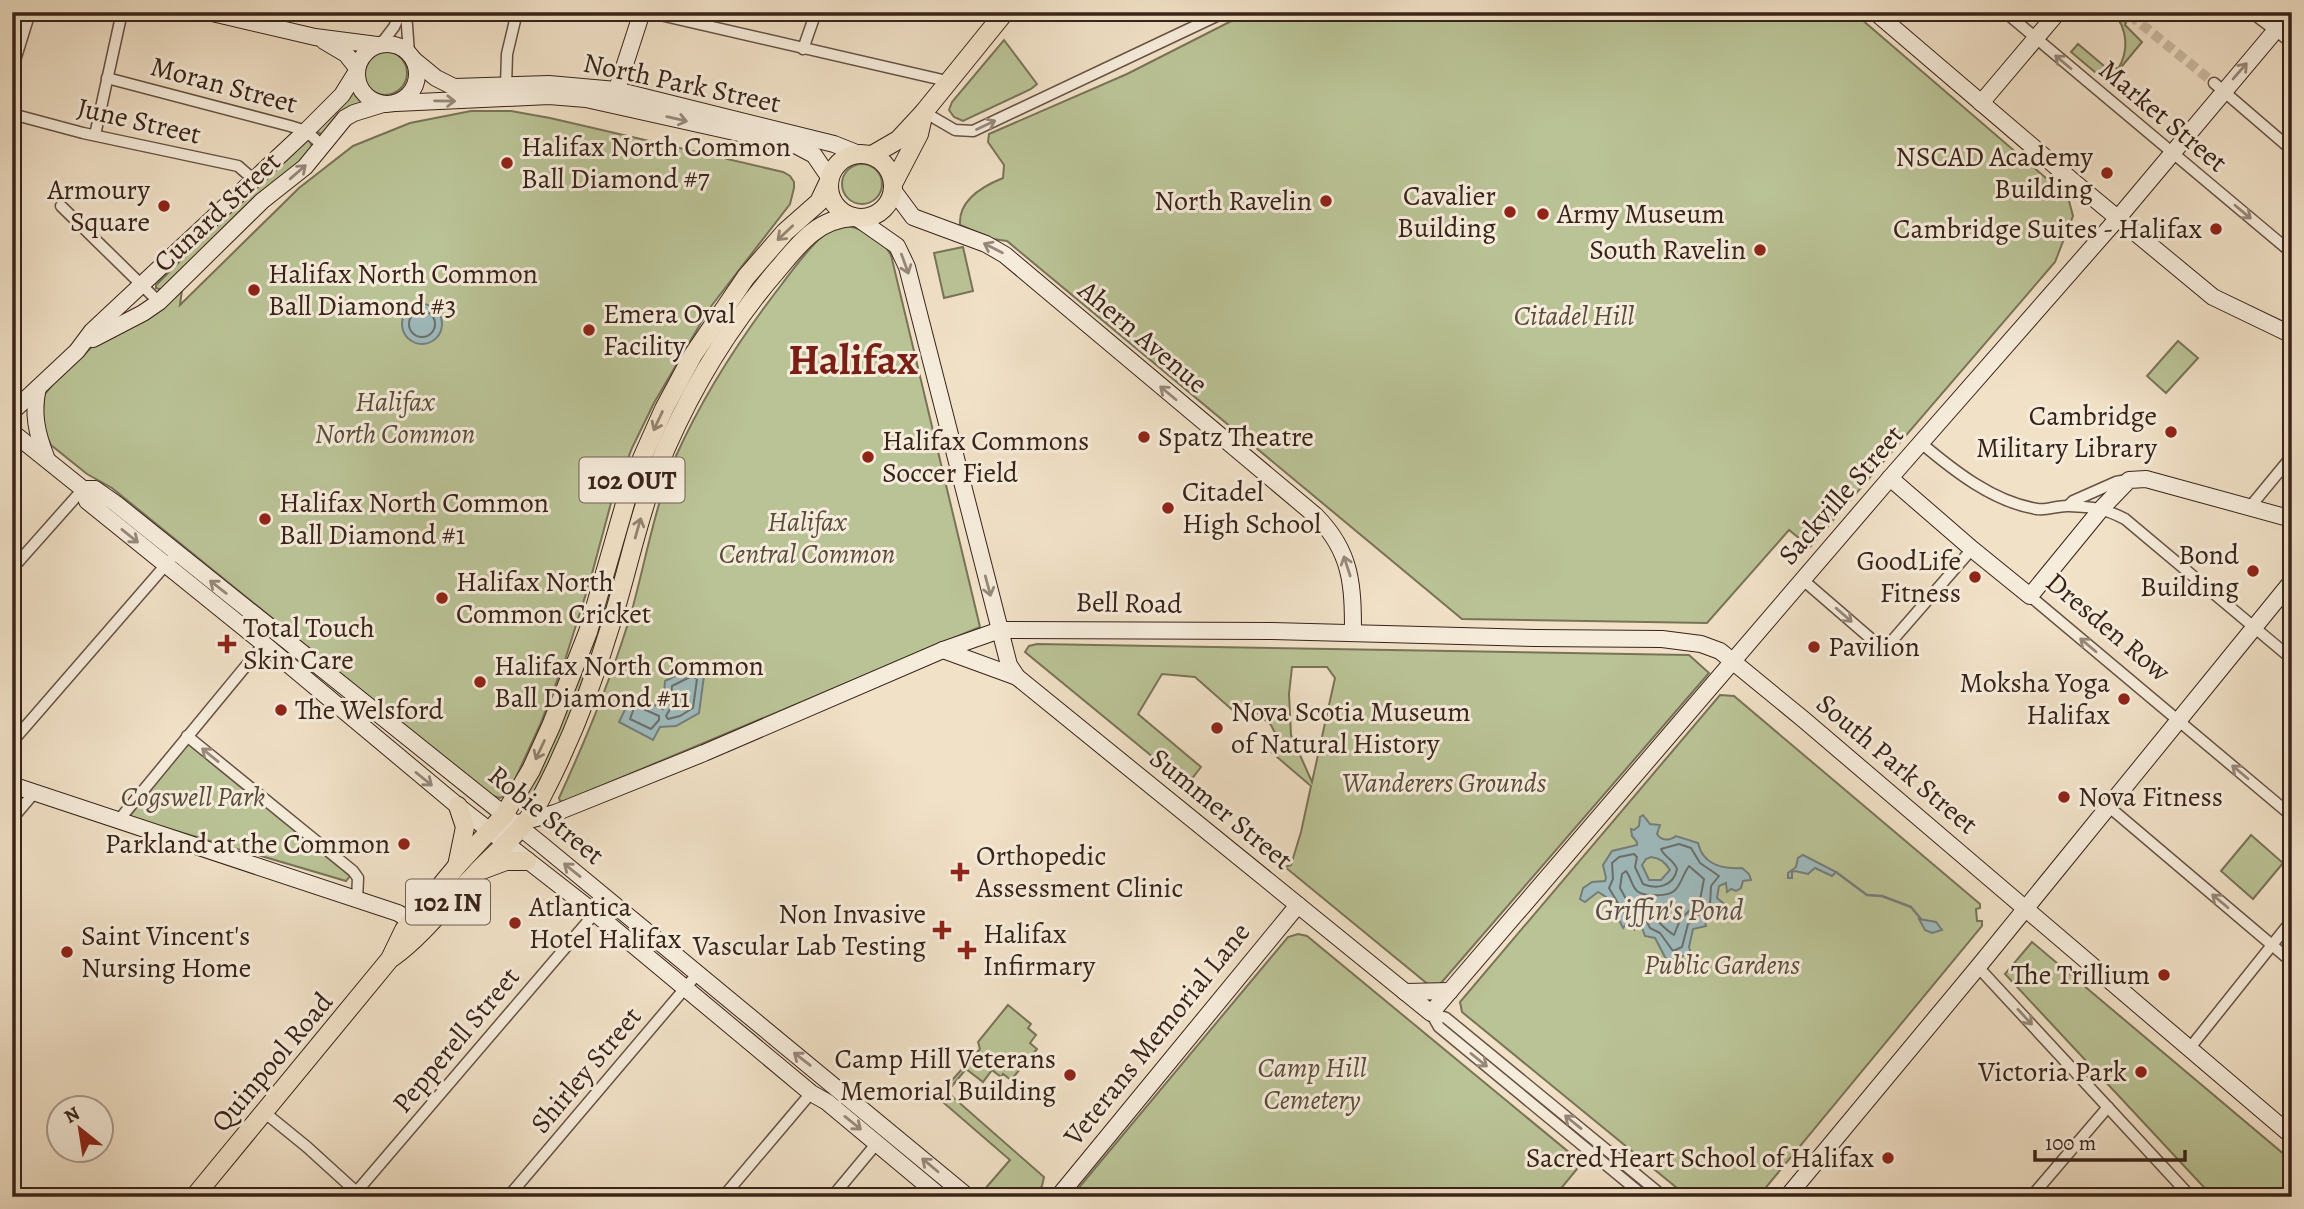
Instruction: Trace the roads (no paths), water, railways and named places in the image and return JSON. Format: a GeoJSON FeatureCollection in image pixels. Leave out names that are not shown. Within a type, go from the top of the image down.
{"type":"FeatureCollection","features":[{"type":"Feature","properties":{"kind":"main road","name":"102 OUT"},"geometry":{"type":"LineString","coordinates":[[519,824],[531,770],[588,632],[631,482],[692,355],[727,302],[764,254],[819,202],[841,163],[898,140],[924,112],[998,14]]}},
{"type":"Feature","properties":{"kind":"main road"},"geometry":{"type":"LineString","coordinates":[[519,824],[540,801],[590,684],[611,626],[639,521],[656,471],[711,362],[762,288],[814,229],[831,220],[875,214],[883,209],[919,134],[924,112]]}},
{"type":"Feature","properties":{"kind":"main road"},"geometry":{"type":"LineString","coordinates":[[866,154],[886,167],[893,187]]}},
{"type":"Feature","properties":{"kind":"main road"},"geometry":{"type":"LineString","coordinates":[[829,180],[832,200],[845,213],[855,217]]}},
{"type":"Feature","properties":{"kind":"main road"},"geometry":{"type":"LineString","coordinates":[[457,866],[465,827],[458,806]]}},
{"type":"Feature","properties":{"kind":"main road","name":"Quinpool Road"},"geometry":{"type":"LineString","coordinates":[[194,1197],[390,960],[411,921],[457,866],[489,831],[519,824]]}},
{"type":"Feature","properties":{"kind":"main road","name":"Quinpool Road"},"geometry":{"type":"LineString","coordinates":[[390,960],[416,940],[475,873],[506,844],[519,824]]}},
{"type":"Feature","properties":{"kind":"main road"},"geometry":{"type":"LineString","coordinates":[[475,873],[501,863],[527,861]]}},
{"type":"Feature","properties":{"kind":"street"},"geometry":{"type":"LineString","coordinates":[[12,70],[30,12]]}},
{"type":"Feature","properties":{"kind":"street"},"geometry":{"type":"LineString","coordinates":[[94,135],[122,12]]}},
{"type":"Feature","properties":{"kind":"street"},"geometry":{"type":"LineString","coordinates":[[208,12],[270,20],[315,37],[346,54],[357,69]]}},
{"type":"Feature","properties":{"kind":"street"},"geometry":{"type":"LineString","coordinates":[[401,12],[394,27],[379,45],[361,58],[357,69],[359,86],[363,93],[376,102],[389,104],[403,100],[414,90],[418,75],[412,57],[406,12]]}},
{"type":"Feature","properties":{"kind":"street"},"geometry":{"type":"LineString","coordinates":[[506,86],[507,54],[517,12]]}},
{"type":"Feature","properties":{"kind":"street"},"geometry":{"type":"LineString","coordinates":[[614,97],[642,12]]}},
{"type":"Feature","properties":{"kind":"street"},"geometry":{"type":"LineString","coordinates":[[648,12],[947,81]]}},
{"type":"Feature","properties":{"kind":"street"},"geometry":{"type":"LineString","coordinates":[[803,49],[816,12]]}},
{"type":"Feature","properties":{"kind":"street"},"geometry":{"type":"LineString","coordinates":[[924,112],[955,130],[973,131],[1225,12]]}},
{"type":"Feature","properties":{"kind":"street"},"geometry":{"type":"LineString","coordinates":[[1875,12],[2213,297],[2292,335]]}},
{"type":"Feature","properties":{"kind":"street","name":"Market Street"},"geometry":{"type":"LineString","coordinates":[[2005,12],[2292,253]]}},
{"type":"Feature","properties":{"kind":"street"},"geometry":{"type":"LineString","coordinates":[[1981,103],[2058,12]]}},
{"type":"Feature","properties":{"kind":"street"},"geometry":{"type":"LineString","coordinates":[[2251,12],[2292,43]]}},
{"type":"Feature","properties":{"kind":"street","name":"Sackville Street"},"geometry":{"type":"LineString","coordinates":[[1431,1013],[1890,478],[2118,218],[2172,153],[2219,87],[2291,12]]}},
{"type":"Feature","properties":{"kind":"street"},"geometry":{"type":"LineString","coordinates":[[315,37],[391,44],[401,47],[412,57]]}},
{"type":"Feature","properties":{"kind":"street","name":"North Park Street"},"geometry":{"type":"LineString","coordinates":[[412,57],[436,78],[454,87],[549,83],[834,144],[866,154]]}},
{"type":"Feature","properties":{"kind":"street","name":"Cunard Street"},"geometry":{"type":"LineString","coordinates":[[77,351],[92,331],[342,96],[357,69]]}},
{"type":"Feature","properties":{"kind":"street","name":"Moran Street"},"geometry":{"type":"LineString","coordinates":[[107,78],[306,131],[323,146]]}},
{"type":"Feature","properties":{"kind":"street"},"geometry":{"type":"LineString","coordinates":[[2219,87],[2292,150]]}},
{"type":"Feature","properties":{"kind":"street","name":"North Park Street"},"geometry":{"type":"LineString","coordinates":[[389,104],[549,96],[586,99],[614,97],[797,146],[814,155],[829,180]]}},
{"type":"Feature","properties":{"kind":"street","name":"Cunard Street"},"geometry":{"type":"LineString","coordinates":[[12,412],[77,351],[98,336],[159,302],[262,201],[305,167],[345,118],[363,110],[389,104]]}},
{"type":"Feature","properties":{"kind":"street","name":"June Street"},"geometry":{"type":"LineString","coordinates":[[12,114],[238,166],[253,179]]}},
{"type":"Feature","properties":{"kind":"street","name":"Ahern Avenue"},"geometry":{"type":"LineString","coordinates":[[893,187],[913,216],[986,244],[1005,255],[1316,516],[1336,540],[1347,564],[1352,593],[1353,633]]}},
{"type":"Feature","properties":{"kind":"street"},"geometry":{"type":"LineString","coordinates":[[61,206],[159,302]]}},
{"type":"Feature","properties":{"kind":"street","name":"Summer Street"},"geometry":{"type":"LineString","coordinates":[[855,217],[897,246],[907,267],[1009,665],[1017,677],[1431,1013],[1446,1018],[1664,1197]]}},
{"type":"Feature","properties":{"kind":"street"},"geometry":{"type":"LineString","coordinates":[[38,388],[36,429],[47,460]]}},
{"type":"Feature","properties":{"kind":"street","name":"Robie Street"},"geometry":{"type":"LineString","coordinates":[[12,432],[83,489],[87,501],[171,558],[519,824],[968,1197]]}},
{"type":"Feature","properties":{"kind":"street"},"geometry":{"type":"LineString","coordinates":[[1921,443],[1951,468],[2013,503],[2039,510],[2069,505],[2102,508],[2125,519],[2292,659]]}},
{"type":"Feature","properties":{"kind":"street"},"geometry":{"type":"LineString","coordinates":[[2250,507],[2292,456]]}},
{"type":"Feature","properties":{"kind":"street","name":"Dresden Row"},"geometry":{"type":"LineString","coordinates":[[1890,478],[1972,550],[2292,816]]}},
{"type":"Feature","properties":{"kind":"street"},"geometry":{"type":"LineString","coordinates":[[2030,596],[2102,508],[2129,480]]}},
{"type":"Feature","properties":{"kind":"street"},"geometry":{"type":"LineString","coordinates":[[2069,505],[2116,482],[2146,480],[2292,519]]}},
{"type":"Feature","properties":{"kind":"street"},"geometry":{"type":"LineString","coordinates":[[12,569],[83,489]]}},
{"type":"Feature","properties":{"kind":"street"},"geometry":{"type":"LineString","coordinates":[[1803,580],[1884,650],[1972,550]]}},
{"type":"Feature","properties":{"kind":"street"},"geometry":{"type":"LineString","coordinates":[[12,743],[171,558]]}},
{"type":"Feature","properties":{"kind":"street","name":"Robie Street"},"geometry":{"type":"LineString","coordinates":[[171,558],[264,644],[458,806],[594,913],[941,1197]]}},
{"type":"Feature","properties":{"kind":"street"},"geometry":{"type":"LineString","coordinates":[[1787,1197],[2292,581]]}},
{"type":"Feature","properties":{"kind":"street","name":"Bell Road"},"geometry":{"type":"LineString","coordinates":[[519,824],[555,813],[943,650],[1000,630],[1098,629],[1662,639],[1701,643],[1720,651],[1734,662]]}},
{"type":"Feature","properties":{"kind":"street"},"geometry":{"type":"LineString","coordinates":[[118,821],[264,644]]}},
{"type":"Feature","properties":{"kind":"street"},"geometry":{"type":"LineString","coordinates":[[943,650],[1017,677]]}},
{"type":"Feature","properties":{"kind":"street","name":"South Park Street"},"geometry":{"type":"LineString","coordinates":[[1734,662],[2292,1136]]}},
{"type":"Feature","properties":{"kind":"street"},"geometry":{"type":"LineString","coordinates":[[187,736],[353,871],[359,878],[357,900]]}},
{"type":"Feature","properties":{"kind":"street"},"geometry":{"type":"LineString","coordinates":[[12,785],[398,913],[411,921]]}},
{"type":"Feature","properties":{"kind":"street"},"geometry":{"type":"LineString","coordinates":[[12,819],[34,793]]}},
{"type":"Feature","properties":{"kind":"street"},"geometry":{"type":"LineString","coordinates":[[2108,806],[2292,962]]}},
{"type":"Feature","properties":{"kind":"street","name":"Veterans Memorial Lane"},"geometry":{"type":"LineString","coordinates":[[1058,1197],[1298,905]]}},
{"type":"Feature","properties":{"kind":"street","name":"Pepperell Street"},"geometry":{"type":"LineString","coordinates":[[357,1195],[594,913]]}},
{"type":"Feature","properties":{"kind":"street"},"geometry":{"type":"LineString","coordinates":[[2189,1049],[2292,920]]}},
{"type":"Feature","properties":{"kind":"street"},"geometry":{"type":"LineString","coordinates":[[1272,937],[1292,927],[1321,924]]}},
{"type":"Feature","properties":{"kind":"street"},"geometry":{"type":"LineString","coordinates":[[1978,967],[2191,1197]]}},
{"type":"Feature","properties":{"kind":"street","name":"Shirley Street"},"geometry":{"type":"LineString","coordinates":[[508,1197],[698,973]]}},
{"type":"Feature","properties":{"kind":"street"},"geometry":{"type":"LineString","coordinates":[[1405,992],[1450,991]]}},
{"type":"Feature","properties":{"kind":"street","name":"Summer Street"},"geometry":{"type":"LineString","coordinates":[[1431,1013],[1439,1027],[1645,1197]]}},
{"type":"Feature","properties":{"kind":"street"},"geometry":{"type":"LineString","coordinates":[[723,1197],[811,1093]]}},
{"type":"Feature","properties":{"kind":"street"},"geometry":{"type":"LineString","coordinates":[[2031,1197],[2108,1107]]}},
{"type":"Feature","properties":{"kind":"street"},"geometry":{"type":"LineString","coordinates":[[264,1112],[307,1147],[357,1195]]}},
{"type":"Feature","properties":{"kind":"street"},"geometry":{"type":"LineString","coordinates":[[832,1197],[877,1143]]}},
{"type":"Feature","properties":{"kind":"water"},"geometry":{"type":"Polygon","coordinates":[[[422,304],[436,310],[442,324],[436,338],[422,344],[408,338],[402,324],[408,310],[422,304]]]}},
{"type":"Feature","properties":{"kind":"water"},"geometry":{"type":"Polygon","coordinates":[[[706,661],[699,713],[676,726],[660,727],[653,740],[619,722],[632,695],[663,709],[665,681],[706,661]]]}},
{"type":"Feature","properties":{"kind":"water","name":"Griffin's Pond"},"geometry":{"type":"Polygon","coordinates":[[[1643,815],[1650,824],[1660,825],[1657,834],[1661,838],[1676,836],[1698,843],[1709,861],[1727,868],[1742,868],[1751,880],[1743,881],[1741,888],[1736,891],[1731,889],[1727,892],[1726,883],[1719,886],[1717,898],[1729,908],[1719,907],[1713,916],[1710,914],[1704,918],[1706,926],[1693,929],[1689,947],[1691,954],[1667,961],[1655,938],[1645,936],[1641,925],[1634,925],[1634,929],[1627,923],[1623,928],[1606,897],[1598,892],[1585,902],[1580,899],[1583,888],[1592,882],[1605,881],[1603,865],[1612,851],[1637,845],[1631,829],[1639,826],[1640,817],[1643,815]],[[1646,859],[1642,865],[1649,880],[1661,880],[1670,870],[1662,861],[1646,859]]]}},
{"type":"Feature","properties":{"kind":"water"},"geometry":{"type":"Polygon","coordinates":[[[1803,855],[1836,872],[1832,876],[1815,868],[1808,874],[1792,872],[1792,878],[1788,878],[1788,873],[1796,867],[1798,858],[1803,855]]]}},
{"type":"Feature","properties":{"kind":"water"},"geometry":{"type":"Polygon","coordinates":[[[1919,919],[1936,922],[1942,930],[1932,933],[1925,930],[1919,919]]]}},
{"type":"Feature","properties":{"kind":"waterway"},"geometry":{"type":"LineString","coordinates":[[1836,872],[1867,895],[1882,896],[1911,907],[1921,919]]}},
{"type":"Feature","properties":{"kind":"tunnel"},"geometry":{"type":"LineString","coordinates":[[2130,15],[2214,83]]}},
{"type":"Feature","properties":{"kind":"place","name":"Halifax North Common Ball Diamond #7"},"geometry":{"type":"Point","coordinates":[507,163]}},
{"type":"Feature","properties":{"kind":"place","name":"NSCAD Academy Building"},"geometry":{"type":"Point","coordinates":[2107,173]}},
{"type":"Feature","properties":{"kind":"place","name":"North Ravelin"},"geometry":{"type":"Point","coordinates":[1326,201]}},
{"type":"Feature","properties":{"kind":"place","name":"Armoury Square"},"geometry":{"type":"Point","coordinates":[164,206]}},
{"type":"Feature","properties":{"kind":"place","name":"Cavalier Building"},"geometry":{"type":"Point","coordinates":[1510,212]}},
{"type":"Feature","properties":{"kind":"place","name":"Army Museum"},"geometry":{"type":"Point","coordinates":[1543,214]}},
{"type":"Feature","properties":{"kind":"place","name":"Cambridge Suites - Halifax"},"geometry":{"type":"Point","coordinates":[2216,229]}},
{"type":"Feature","properties":{"kind":"place","name":"South Ravelin"},"geometry":{"type":"Point","coordinates":[1760,250]}},
{"type":"Feature","properties":{"kind":"place","name":"Halifax North Common Ball Diamond #3"},"geometry":{"type":"Point","coordinates":[254,290]}},
{"type":"Feature","properties":{"kind":"place","name":"Emera Oval Facility"},"geometry":{"type":"Point","coordinates":[589,330]}},
{"type":"Feature","properties":{"kind":"place","name":"Cambridge Military Library"},"geometry":{"type":"Point","coordinates":[2171,432]}},
{"type":"Feature","properties":{"kind":"place","name":"Spatz Theatre"},"geometry":{"type":"Point","coordinates":[1144,437]}},
{"type":"Feature","properties":{"kind":"place","name":"Halifax Commons Soccer Field"},"geometry":{"type":"Point","coordinates":[868,457]}},
{"type":"Feature","properties":{"kind":"place","name":"Citadel High School"},"geometry":{"type":"Point","coordinates":[1168,508]}},
{"type":"Feature","properties":{"kind":"place","name":"Halifax North Common Ball Diamond #1"},"geometry":{"type":"Point","coordinates":[265,519]}},
{"type":"Feature","properties":{"kind":"place","name":"Bond Building"},"geometry":{"type":"Point","coordinates":[2253,571]}},
{"type":"Feature","properties":{"kind":"place","name":"GoodLife Fitness"},"geometry":{"type":"Point","coordinates":[1975,577]}},
{"type":"Feature","properties":{"kind":"place","name":"Halifax North Common Cricket"},"geometry":{"type":"Point","coordinates":[442,598]}},
{"type":"Feature","properties":{"kind":"place","name":"Total Touch Skin Care"},"geometry":{"type":"Point","coordinates":[227,644]}},
{"type":"Feature","properties":{"kind":"place","name":"Pavilion"},"geometry":{"type":"Point","coordinates":[1814,647]}},
{"type":"Feature","properties":{"kind":"place","name":"Halifax North Common Ball Diamond #11"},"geometry":{"type":"Point","coordinates":[480,682]}},
{"type":"Feature","properties":{"kind":"place","name":"Moksha Yoga Halifax"},"geometry":{"type":"Point","coordinates":[2124,699]}},
{"type":"Feature","properties":{"kind":"place","name":"The Welsford"},"geometry":{"type":"Point","coordinates":[281,710]}},
{"type":"Feature","properties":{"kind":"place","name":"Nova Scotia Museum of Natural History"},"geometry":{"type":"Point","coordinates":[1217,728]}},
{"type":"Feature","properties":{"kind":"place","name":"Nova Fitness"},"geometry":{"type":"Point","coordinates":[2064,797]}},
{"type":"Feature","properties":{"kind":"place","name":"Parkland at the Common"},"geometry":{"type":"Point","coordinates":[404,844]}},
{"type":"Feature","properties":{"kind":"place","name":"Orthopedic Assessment Clinic"},"geometry":{"type":"Point","coordinates":[960,872]}},
{"type":"Feature","properties":{"kind":"place","name":"Atlantica Hotel Halifax"},"geometry":{"type":"Point","coordinates":[515,923]}},
{"type":"Feature","properties":{"kind":"place","name":"Non Invasive Vascular Lab Testing"},"geometry":{"type":"Point","coordinates":[942,930]}},
{"type":"Feature","properties":{"kind":"place","name":"Halifax Infirmary"},"geometry":{"type":"Point","coordinates":[967,950]}},
{"type":"Feature","properties":{"kind":"place","name":"Saint Vincent's Nursing Home"},"geometry":{"type":"Point","coordinates":[67,952]}},
{"type":"Feature","properties":{"kind":"place","name":"The Trillium"},"geometry":{"type":"Point","coordinates":[2164,975]}},
{"type":"Feature","properties":{"kind":"place","name":"Victoria Park"},"geometry":{"type":"Point","coordinates":[2141,1072]}},
{"type":"Feature","properties":{"kind":"place","name":"Camp Hill Veterans Memorial Building"},"geometry":{"type":"Point","coordinates":[1070,1075]}},
{"type":"Feature","properties":{"kind":"place","name":"Sacred Heart School of Halifax"},"geometry":{"type":"Point","coordinates":[1888,1158]}},
{"type":"Feature","properties":{"kind":"district","name":"Halifax"},"geometry":{"type":"Point","coordinates":[853,359]}},
{"type":"Feature","properties":{"kind":"park label","name":"Citadel Hill"},"geometry":{"type":"Point","coordinates":[1574,316]}},
{"type":"Feature","properties":{"kind":"park label","name":"Halifax North Common"},"geometry":{"type":"Point","coordinates":[395,418]}},
{"type":"Feature","properties":{"kind":"park label","name":"Halifax Central Common"},"geometry":{"type":"Point","coordinates":[807,538]}},
{"type":"Feature","properties":{"kind":"park label","name":"Wanderers Grounds"},"geometry":{"type":"Point","coordinates":[1444,783]}},
{"type":"Feature","properties":{"kind":"park label","name":"Cogswell Park"},"geometry":{"type":"Point","coordinates":[193,797]}},
{"type":"Feature","properties":{"kind":"park label","name":"Public Gardens"},"geometry":{"type":"Point","coordinates":[1722,965]}},
{"type":"Feature","properties":{"kind":"park label","name":"Camp Hill Cemetery"},"geometry":{"type":"Point","coordinates":[1312,1084]}}]}
